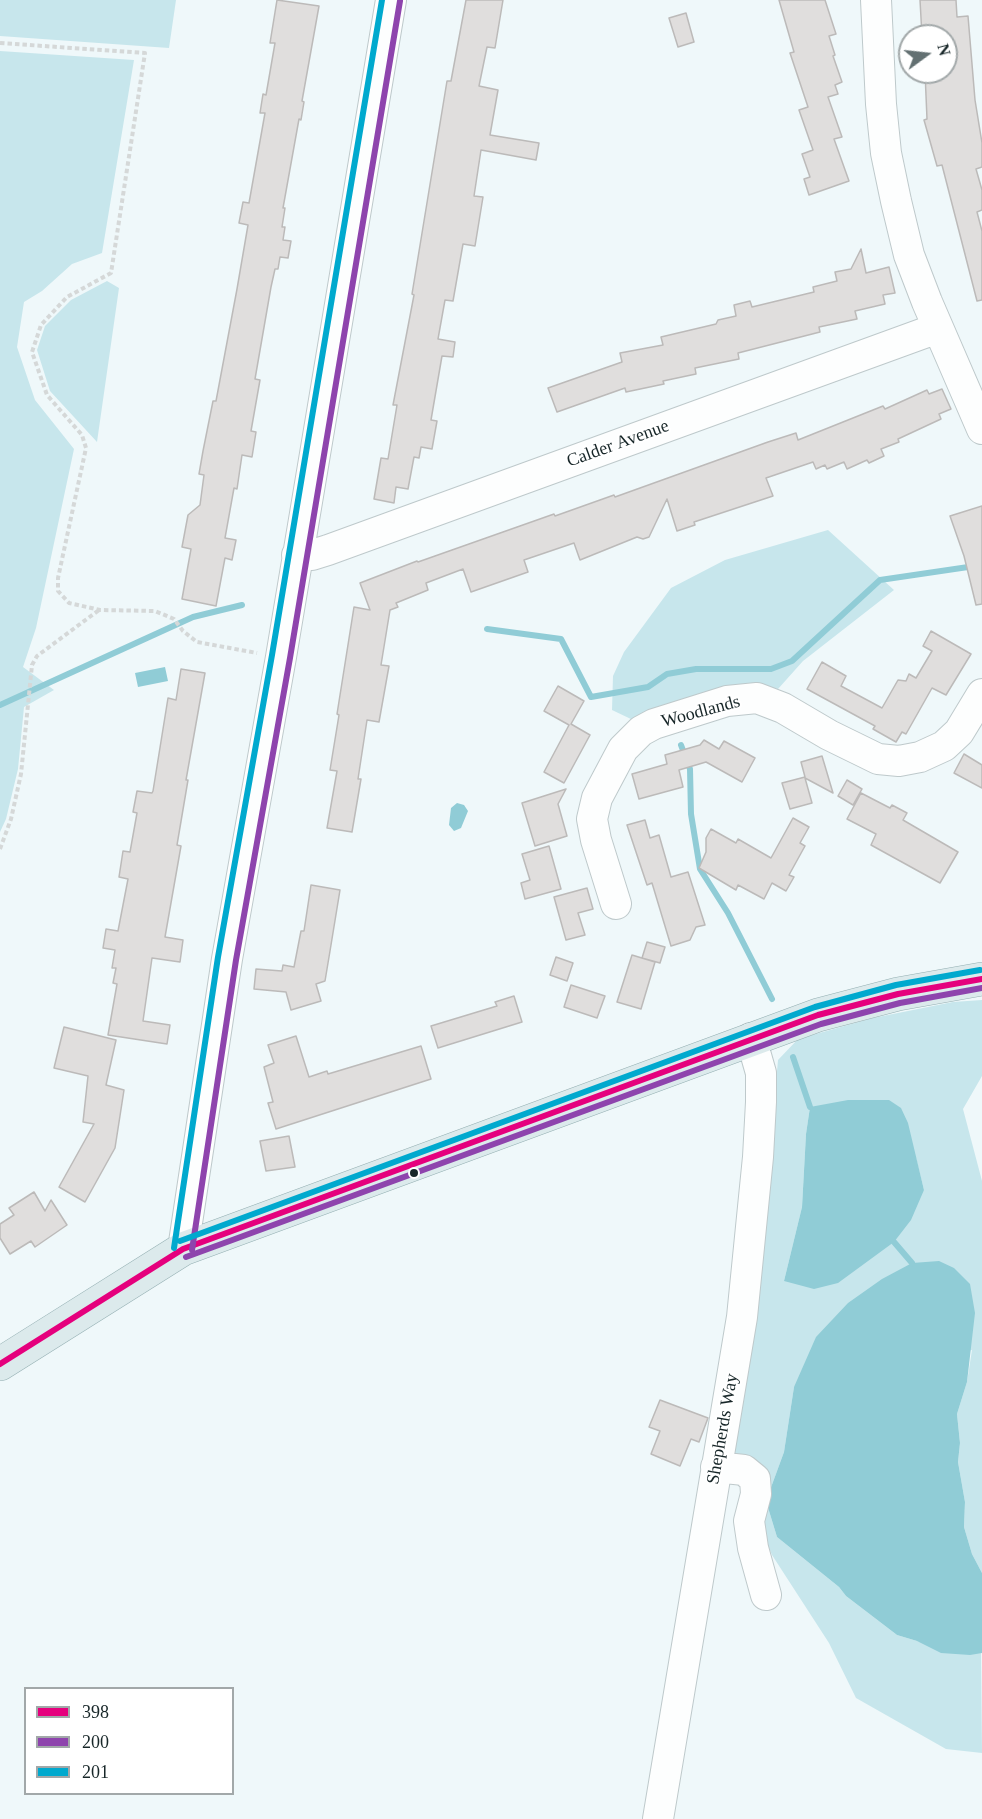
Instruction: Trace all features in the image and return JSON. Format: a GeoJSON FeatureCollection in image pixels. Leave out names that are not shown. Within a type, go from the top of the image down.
{"type":"FeatureCollection","features":[{"type":"Feature","properties":{"kind":"main road"},"geometry":{"type":"LineString","coordinates":[[0,1364],[183,1249],[818,1015],[898,994],[982,979]]}},
{"type":"Feature","properties":{"kind":"street"},"geometry":{"type":"LineString","coordinates":[[183,1249],[227,959],[281,657],[391,0]]}},
{"type":"Feature","properties":{"kind":"street"},"geometry":{"type":"LineString","coordinates":[[876,0],[886,153],[909,255],[982,429]]}},
{"type":"Feature","properties":{"kind":"street","name":"Calder Avenue"},"geometry":{"type":"LineString","coordinates":[[297,555],[312,555],[328,550],[938,328]]}},
{"type":"Feature","properties":{"kind":"street","name":"Woodlands"},"geometry":{"type":"LineString","coordinates":[[616,904],[596,840],[592,819],[597,798],[623,749],[640,731],[654,724],[727,701],[756,699],[783,708],[829,735],[878,759],[899,761],[920,757],[944,746],[959,732],[982,694]]}},
{"type":"Feature","properties":{"kind":"street","name":"Shepherds Way"},"geometry":{"type":"LineString","coordinates":[[658,1819],[742,1317],[758,1157],[761,1073],[751,1038]]}},
{"type":"Feature","properties":{"kind":"street"},"geometry":{"type":"LineString","coordinates":[[716,1467],[744,1470],[755,1479],[756,1494],[749,1521],[753,1548],[766,1595]]}},
{"type":"Feature","properties":{"kind":"path"},"geometry":{"type":"LineString","coordinates":[[0,43],[145,53],[111,273],[67,297],[40,325],[32,352],[47,395],[82,435],[86,448],[58,578],[58,591],[69,603],[100,610],[155,611],[174,619],[183,631],[197,642],[281,657]]}},
{"type":"Feature","properties":{"kind":"path"},"geometry":{"type":"LineString","coordinates":[[0,849],[11,819],[21,774],[32,665],[37,656],[100,610]]}},
{"type":"Feature","properties":{"kind":"shaded area"},"geometry":{"type":"Polygon","coordinates":[[[0,0],[176,0],[169,48],[0,36],[0,0]]]}},
{"type":"Feature","properties":{"kind":"shaded area"},"geometry":{"type":"Polygon","coordinates":[[[0,51],[134,60],[102,253],[72,264],[42,291],[24,302],[17,347],[35,400],[74,449],[36,628],[23,667],[54,690],[24,707],[18,769],[6,819],[0,832],[0,51]]]}},
{"type":"Feature","properties":{"kind":"shaded area"},"geometry":{"type":"Polygon","coordinates":[[[107,281],[119,288],[97,442],[50,391],[37,350],[45,326],[71,300],[107,281]]]}},
{"type":"Feature","properties":{"kind":"shaded area"},"geometry":{"type":"Polygon","coordinates":[[[828,530],[894,590],[803,661],[778,689],[755,685],[633,720],[612,710],[613,676],[624,652],[671,588],[725,560],[828,530]]]}},
{"type":"Feature","properties":{"kind":"shaded area"},"geometry":{"type":"Polygon","coordinates":[[[982,1000],[982,1076],[963,1109],[982,1181],[982,1573],[972,1554],[964,1527],[965,1502],[958,1462],[960,1443],[957,1414],[967,1382],[972,1350],[794,1387],[784,1452],[766,1501],[777,1537],[839,1587],[846,1596],[897,1635],[917,1641],[981,1651],[982,1753],[946,1749],[856,1698],[829,1643],[772,1555],[733,1463],[755,1313],[778,1060],[798,1039],[873,1018],[953,1002],[982,1000]],[[810,1107],[806,1134],[802,1207],[784,1281],[924,1190],[916,1158],[810,1107]]]}},
{"type":"Feature","properties":{"kind":"water"},"geometry":{"type":"Polygon","coordinates":[[[165,667],[168,681],[138,687],[135,673],[165,667]]]}},
{"type":"Feature","properties":{"kind":"water"},"geometry":{"type":"Polygon","coordinates":[[[457,803],[464,805],[468,811],[461,828],[454,831],[449,825],[451,808],[457,803]]]}},
{"type":"Feature","properties":{"kind":"water"},"geometry":{"type":"Polygon","coordinates":[[[848,1100],[889,1100],[901,1108],[908,1123],[924,1190],[911,1220],[894,1242],[838,1283],[814,1289],[784,1281],[802,1207],[806,1134],[810,1107],[848,1100]]]}},
{"type":"Feature","properties":{"kind":"water"},"geometry":{"type":"Polygon","coordinates":[[[939,1261],[954,1268],[970,1284],[975,1313],[967,1382],[957,1414],[960,1443],[958,1462],[965,1502],[964,1527],[972,1554],[982,1573],[982,1653],[970,1655],[941,1653],[917,1641],[897,1635],[846,1596],[839,1587],[777,1537],[766,1501],[784,1452],[794,1387],[816,1337],[848,1303],[882,1279],[912,1263],[939,1261]]]}},
{"type":"Feature","properties":{"kind":"building"},"geometry":{"type":"Polygon","coordinates":[[[277,0],[319,6],[302,101],[304,102],[301,120],[299,119],[283,208],[285,208],[282,227],[285,227],[283,240],[291,241],[288,258],[280,257],[271,287],[255,379],[260,380],[251,431],[256,432],[252,457],[242,455],[237,489],[234,488],[225,538],[236,540],[232,560],[225,558],[216,606],[182,599],[191,549],[182,547],[188,515],[200,505],[204,475],[199,474],[213,401],[216,401],[248,225],[239,223],[243,202],[249,203],[265,113],[260,113],[263,94],[266,95],[275,43],[270,43],[277,0]]]}},
{"type":"Feature","properties":{"kind":"building"},"geometry":{"type":"Polygon","coordinates":[[[466,0],[503,0],[495,48],[487,47],[479,86],[498,90],[490,135],[539,143],[536,160],[481,150],[474,196],[483,197],[475,246],[463,244],[453,301],[445,300],[438,339],[455,342],[453,357],[442,356],[431,420],[437,421],[432,449],[421,447],[419,458],[414,457],[408,489],[396,487],[394,503],[374,499],[381,458],[388,459],[397,405],[393,405],[414,295],[412,294],[447,81],[451,81],[466,0]]]}},
{"type":"Feature","properties":{"kind":"building"},"geometry":{"type":"Polygon","coordinates":[[[779,0],[825,0],[836,34],[829,36],[842,82],[835,85],[838,94],[828,97],[842,137],[834,139],[849,181],[809,195],[804,179],[810,177],[802,154],[813,150],[799,110],[808,107],[790,53],[794,52],[779,0]]]}},
{"type":"Feature","properties":{"kind":"building"},"geometry":{"type":"Polygon","coordinates":[[[920,0],[956,0],[957,17],[968,16],[975,100],[982,143],[982,167],[976,169],[982,190],[982,210],[977,212],[982,231],[982,300],[977,301],[942,165],[937,166],[924,120],[927,119],[926,84],[958,84],[958,24],[921,24],[920,0]]]}},
{"type":"Feature","properties":{"kind":"building"},"geometry":{"type":"Polygon","coordinates":[[[686,13],[694,42],[678,47],[669,18],[686,13]]]}},
{"type":"Feature","properties":{"kind":"building"},"geometry":{"type":"Polygon","coordinates":[[[861,249],[866,273],[889,267],[895,293],[883,295],[885,304],[855,311],[857,319],[819,327],[820,332],[738,353],[739,359],[695,368],[696,374],[626,392],[625,388],[557,412],[548,388],[622,362],[620,353],[663,345],[661,337],[716,324],[718,320],[736,316],[734,305],[750,301],[752,307],[814,292],[813,287],[837,281],[835,272],[851,269],[861,249]]]}},
{"type":"Feature","properties":{"kind":"building"},"geometry":{"type":"Polygon","coordinates":[[[942,389],[951,409],[939,414],[941,419],[881,449],[884,456],[869,463],[867,460],[847,469],[844,462],[827,469],[825,465],[816,469],[813,462],[766,478],[773,496],[694,522],[695,525],[677,531],[667,499],[649,537],[643,539],[637,537],[580,560],[574,543],[524,560],[528,572],[471,592],[463,569],[426,583],[428,590],[396,603],[398,607],[390,610],[381,665],[389,666],[379,722],[367,720],[358,779],[361,779],[352,832],[327,828],[337,771],[330,770],[354,607],[370,610],[360,583],[417,561],[554,514],[555,516],[614,495],[615,497],[768,442],[796,433],[798,440],[883,406],[885,409],[927,390],[929,394],[942,389]]]}},
{"type":"Feature","properties":{"kind":"building"},"geometry":{"type":"Polygon","coordinates":[[[982,506],[982,604],[976,605],[964,556],[950,516],[982,506]]]}},
{"type":"Feature","properties":{"kind":"building"},"geometry":{"type":"Polygon","coordinates":[[[931,631],[971,654],[946,695],[932,688],[906,734],[902,732],[896,742],[873,729],[875,726],[807,689],[822,662],[846,676],[841,686],[882,708],[898,680],[906,681],[909,674],[916,678],[932,651],[923,646],[931,631]]]}},
{"type":"Feature","properties":{"kind":"building"},"geometry":{"type":"Polygon","coordinates":[[[181,669],[205,673],[186,780],[188,780],[177,845],[181,846],[165,937],[183,940],[180,962],[152,958],[143,1021],[170,1025],[167,1044],[108,1035],[117,984],[113,983],[116,968],[112,968],[115,950],[103,948],[106,929],[118,931],[128,879],[119,877],[123,851],[130,852],[137,813],[133,812],[137,791],[152,793],[153,791],[168,698],[176,700],[181,669]]]}},
{"type":"Feature","properties":{"kind":"building"},"geometry":{"type":"Polygon","coordinates":[[[558,686],[584,701],[571,724],[590,735],[564,783],[544,772],[569,725],[544,711],[558,686]]]}},
{"type":"Feature","properties":{"kind":"building"},"geometry":{"type":"Polygon","coordinates":[[[704,740],[719,749],[724,741],[755,758],[742,782],[706,762],[679,770],[683,787],[639,799],[632,774],[667,764],[665,755],[700,745],[704,740]]]}},
{"type":"Feature","properties":{"kind":"building"},"geometry":{"type":"Polygon","coordinates":[[[964,754],[982,765],[982,788],[954,773],[964,754]]]}},
{"type":"Feature","properties":{"kind":"building"},"geometry":{"type":"Polygon","coordinates":[[[822,756],[833,793],[805,778],[812,803],[790,809],[782,783],[805,777],[801,762],[822,756]]]}},
{"type":"Feature","properties":{"kind":"building"},"geometry":{"type":"Polygon","coordinates":[[[847,780],[862,789],[853,805],[838,796],[847,780]]]}},
{"type":"Feature","properties":{"kind":"building"},"geometry":{"type":"Polygon","coordinates":[[[566,789],[558,804],[567,836],[535,846],[522,803],[566,789]]]}},
{"type":"Feature","properties":{"kind":"building"},"geometry":{"type":"Polygon","coordinates":[[[861,793],[890,808],[892,805],[907,813],[903,820],[958,852],[940,883],[871,845],[876,834],[847,819],[861,793]]]}},
{"type":"Feature","properties":{"kind":"building"},"geometry":{"type":"Polygon","coordinates":[[[793,818],[809,827],[800,843],[805,846],[789,875],[794,877],[786,891],[772,883],[764,899],[738,885],[736,890],[699,868],[706,852],[706,838],[711,829],[736,843],[738,839],[771,858],[793,818]]]}},
{"type":"Feature","properties":{"kind":"building"},"geometry":{"type":"Polygon","coordinates":[[[645,820],[650,838],[659,835],[671,877],[688,872],[705,925],[696,927],[690,940],[671,946],[652,883],[647,885],[627,825],[645,820]]]}},
{"type":"Feature","properties":{"kind":"building"},"geometry":{"type":"Polygon","coordinates":[[[549,846],[561,889],[525,899],[521,883],[530,880],[522,854],[549,846]]]}},
{"type":"Feature","properties":{"kind":"building"},"geometry":{"type":"Polygon","coordinates":[[[311,885],[340,890],[325,981],[316,984],[321,1001],[291,1010],[286,992],[254,989],[256,969],[282,971],[283,965],[294,967],[301,931],[304,931],[311,885]]]}},
{"type":"Feature","properties":{"kind":"building"},"geometry":{"type":"Polygon","coordinates":[[[587,888],[593,909],[578,913],[585,935],[566,940],[554,897],[587,888]]]}},
{"type":"Feature","properties":{"kind":"building"},"geometry":{"type":"Polygon","coordinates":[[[647,942],[665,947],[660,963],[642,958],[647,942]]]}},
{"type":"Feature","properties":{"kind":"building"},"geometry":{"type":"Polygon","coordinates":[[[632,955],[655,962],[641,1009],[617,1002],[632,955]]]}},
{"type":"Feature","properties":{"kind":"building"},"geometry":{"type":"Polygon","coordinates":[[[556,957],[573,963],[567,981],[550,975],[556,957]]]}},
{"type":"Feature","properties":{"kind":"building"},"geometry":{"type":"Polygon","coordinates":[[[571,985],[605,996],[597,1018],[564,1007],[571,985]]]}},
{"type":"Feature","properties":{"kind":"building"},"geometry":{"type":"Polygon","coordinates":[[[514,996],[522,1022],[438,1048],[431,1026],[497,1006],[495,1002],[514,996]]]}},
{"type":"Feature","properties":{"kind":"building"},"geometry":{"type":"Polygon","coordinates":[[[64,1027],[116,1040],[106,1085],[124,1090],[115,1148],[85,1202],[59,1187],[94,1124],[83,1122],[88,1076],[54,1068],[64,1027]]]}},
{"type":"Feature","properties":{"kind":"building"},"geometry":{"type":"Polygon","coordinates":[[[296,1036],[309,1077],[327,1071],[328,1074],[421,1046],[431,1079],[276,1129],[268,1103],[273,1102],[264,1067],[274,1063],[268,1045],[296,1036]]]}},
{"type":"Feature","properties":{"kind":"building"},"geometry":{"type":"Polygon","coordinates":[[[289,1136],[295,1167],[266,1171],[260,1141],[289,1136]]]}},
{"type":"Feature","properties":{"kind":"building"},"geometry":{"type":"Polygon","coordinates":[[[34,1192],[45,1211],[51,1200],[67,1225],[35,1247],[31,1241],[10,1254],[0,1238],[0,1224],[14,1215],[9,1208],[34,1192]]]}},
{"type":"Feature","properties":{"kind":"building"},"geometry":{"type":"Polygon","coordinates":[[[660,1400],[708,1418],[699,1442],[691,1439],[680,1466],[651,1454],[660,1431],[649,1427],[660,1400]]]}},
{"type":"Feature","properties":{"kind":"waterway"},"geometry":{"type":"LineString","coordinates":[[487,629],[561,639],[591,697],[648,687],[667,674],[696,669],[771,669],[792,661],[880,580],[982,565]]}},
{"type":"Feature","properties":{"kind":"waterway"},"geometry":{"type":"LineString","coordinates":[[0,705],[193,617],[242,605]]}},
{"type":"Feature","properties":{"kind":"waterway"},"geometry":{"type":"LineString","coordinates":[[681,745],[690,769],[691,814],[700,869],[728,913],[772,999]]}},
{"type":"Feature","properties":{"kind":"waterway"},"geometry":{"type":"LineString","coordinates":[[793,1057],[810,1107]]}},
{"type":"Feature","properties":{"kind":"waterway"},"geometry":{"type":"LineString","coordinates":[[894,1242],[912,1263]]}},
{"type":"Feature","properties":{"kind":"transit line","name":"201"},"geometry":{"type":"LineString","coordinates":[[174,1248],[218,957],[272,655],[382,0]]}},
{"type":"Feature","properties":{"kind":"transit line","name":"200"},"geometry":{"type":"LineString","coordinates":[[192,1250],[236,960],[290,658],[400,1]]}},
{"type":"Feature","properties":{"kind":"transit line","name":"201"},"geometry":{"type":"LineString","coordinates":[[180,1241],[815,1007],[896,985],[980,970]]}},
{"type":"Feature","properties":{"kind":"transit line","name":"398"},"geometry":{"type":"LineString","coordinates":[[0,1364],[183,1249],[818,1015],[898,994],[982,979]]}},
{"type":"Feature","properties":{"kind":"transit line","name":"200"},"geometry":{"type":"LineString","coordinates":[[186,1257],[821,1024],[900,1003],[982,988]]}}]}
